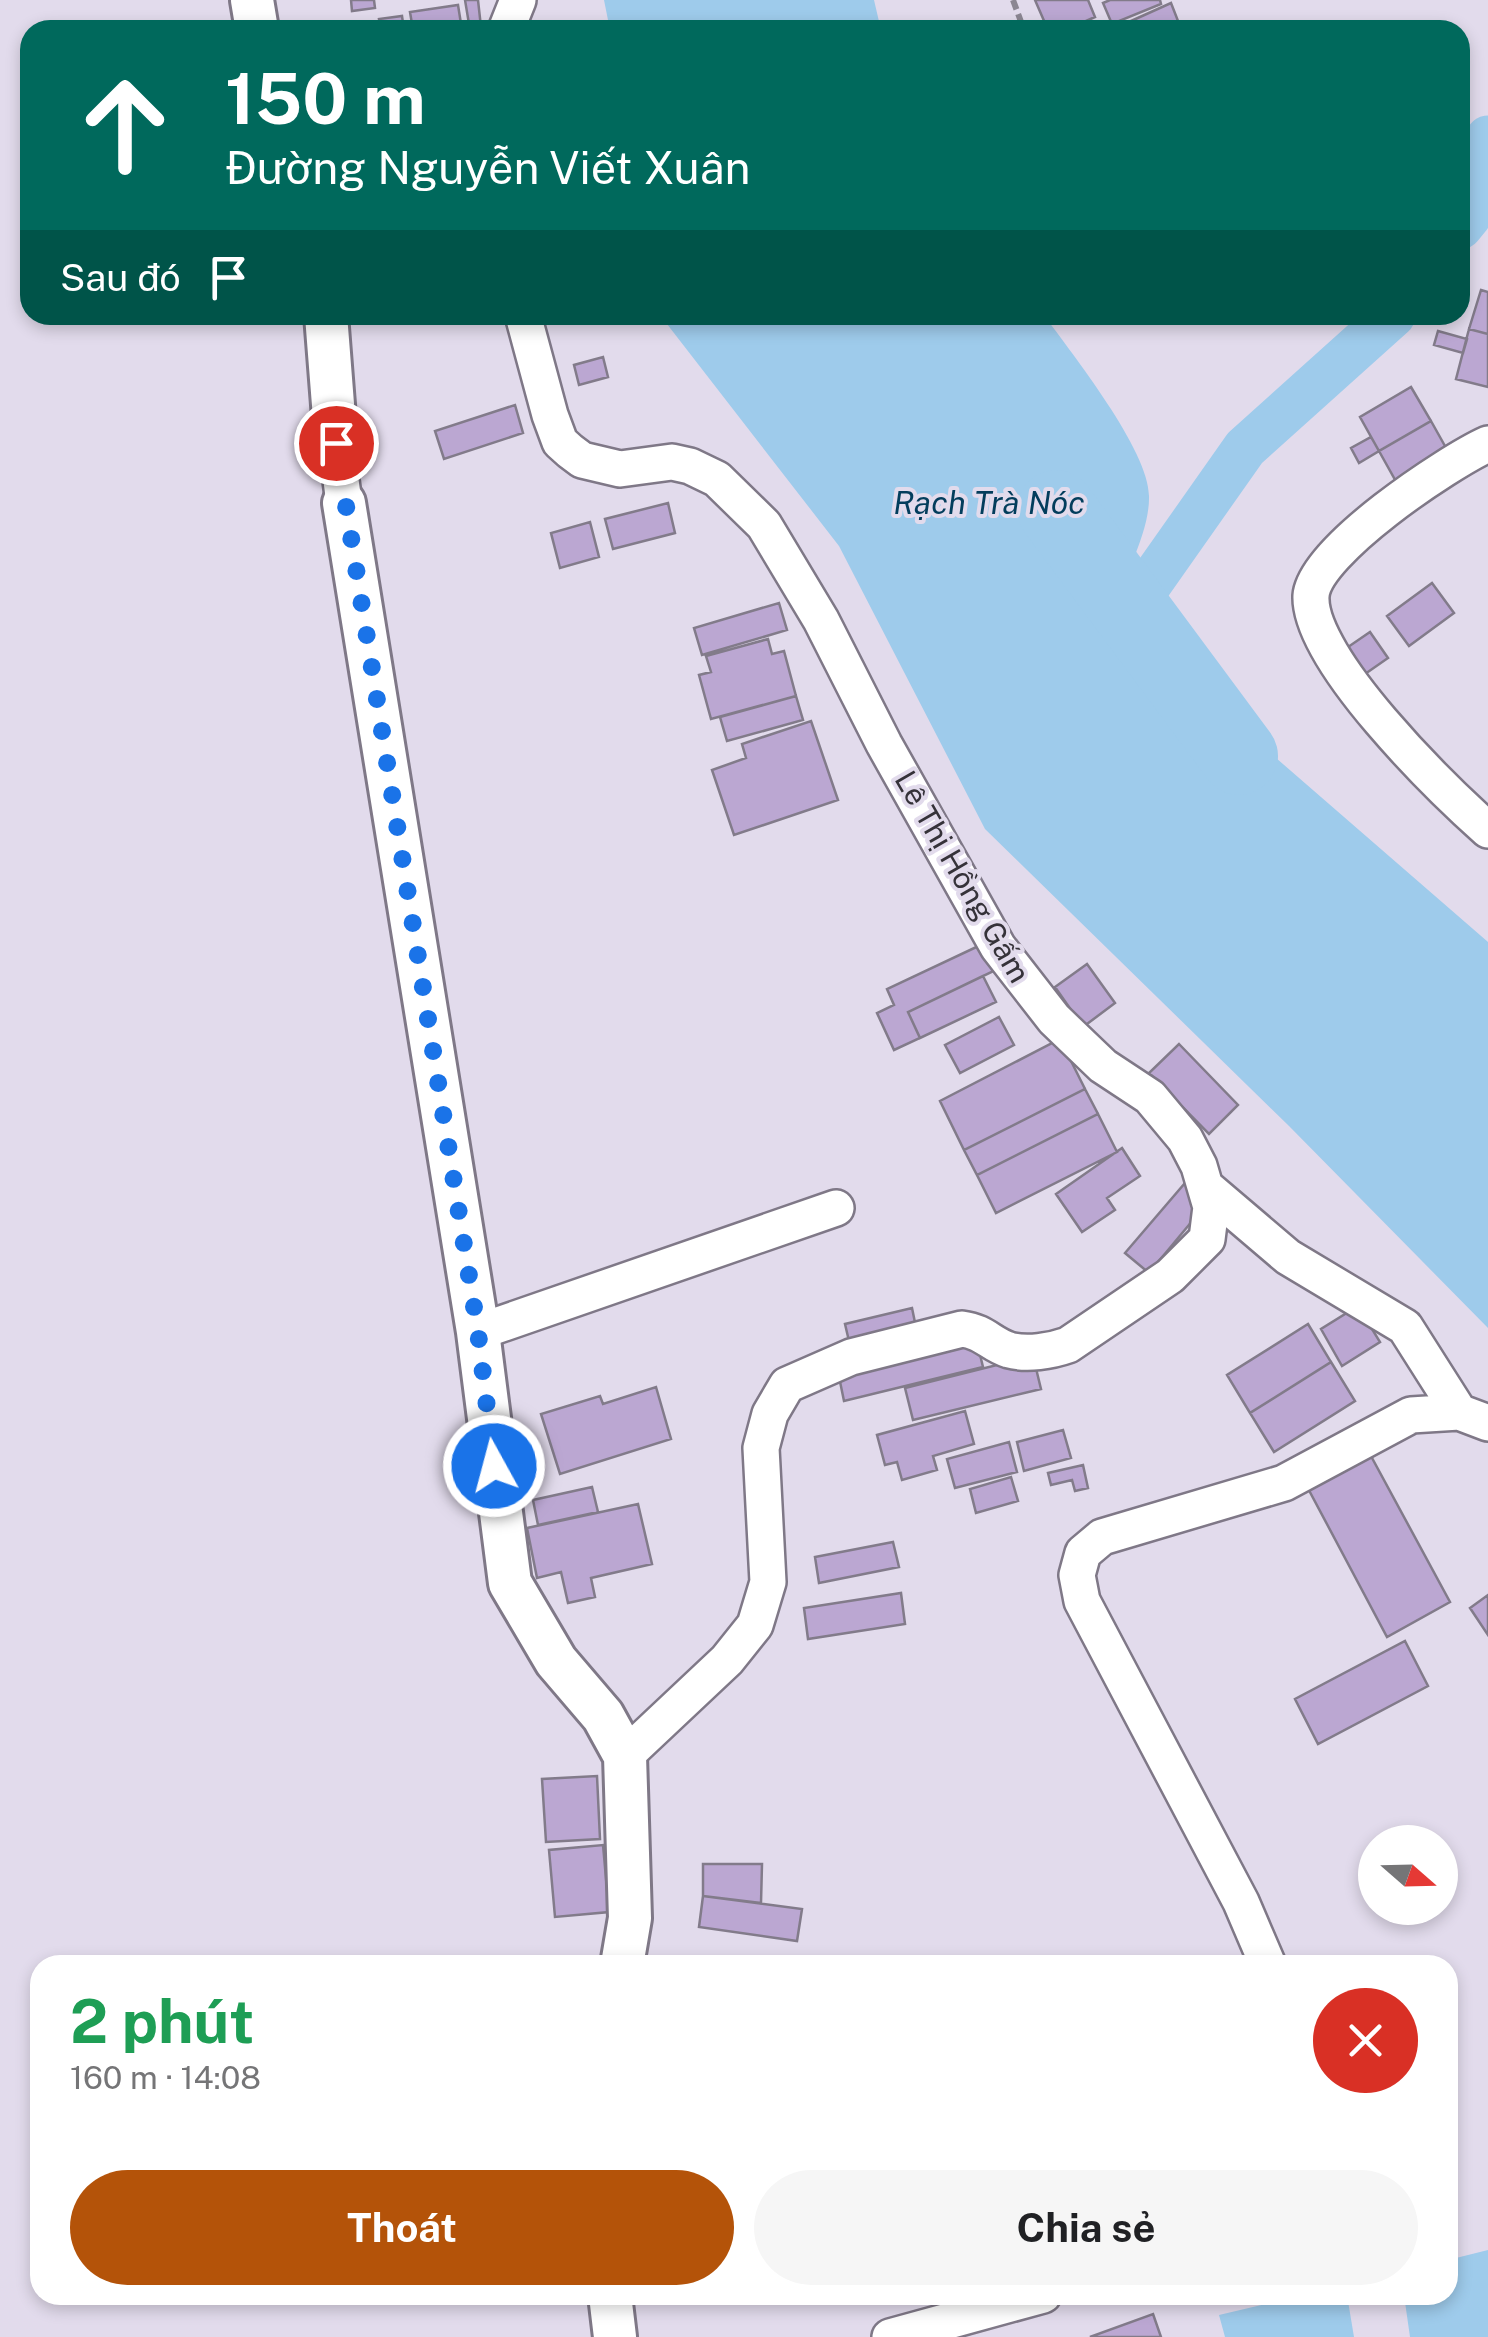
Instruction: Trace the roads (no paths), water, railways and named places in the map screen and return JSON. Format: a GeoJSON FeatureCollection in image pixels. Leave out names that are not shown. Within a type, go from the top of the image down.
{"type":"FeatureCollection","features":[{"type":"Feature","properties":{"kind":"street"},"geometry":{"type":"LineString","coordinates":[[327,325],[344,502],[478,1332],[510,1583],[556,1662],[604,1716],[625,1756],[630,1918],[624,1955]]}},
{"type":"Feature","properties":{"kind":"street","name":"Lê Thị Hồng Gấm"},"geometry":{"type":"LineString","coordinates":[[526,325],[560,442],[582,460],[620,468],[672,462],[690,466],[717,479],[764,525],[821,620],[884,744],[998,947],[1054,1019],[1103,1066],[1150,1098],[1170,1119],[1185,1138],[1207,1188],[1288,1257],[1405,1327],[1473,1418]]}},
{"type":"Feature","properties":{"kind":"street"},"geometry":{"type":"LineString","coordinates":[[1488,444],[1403,497],[1353,537],[1316,578],[1311,598],[1332,655],[1352,686],[1432,777],[1488,830]]}},
{"type":"Feature","properties":{"kind":"street"},"geometry":{"type":"LineString","coordinates":[[625,1756],[727,1660],[755,1624],[768,1582],[761,1448],[770,1414],[787,1385],[851,1357],[962,1329],[981,1331],[1008,1350],[1049,1352],[1068,1345],[1170,1276],[1207,1239],[1212,1207],[1207,1188]]}},
{"type":"Feature","properties":{"kind":"street"},"geometry":{"type":"LineString","coordinates":[[478,1332],[836,1208]]}},
{"type":"Feature","properties":{"kind":"street"},"geometry":{"type":"LineString","coordinates":[[1264,1955],[1241,1902],[1082,1601],[1077,1575],[1083,1553],[1102,1537],[1129,1526],[1284,1483],[1411,1415],[1473,1418]]}},
{"type":"Feature","properties":{"kind":"street"},"geometry":{"type":"LineString","coordinates":[[611,2305],[615,2337]]}},
{"type":"Feature","properties":{"kind":"street"},"geometry":{"type":"LineString","coordinates":[[890,2337],[1007,2305]]}},
{"type":"Feature","properties":{"kind":"water"},"geometry":{"type":"Polygon","coordinates":[[[604,0],[874,0],[879,20],[608,20],[604,0]]]}},
{"type":"Feature","properties":{"kind":"water","name":"Rạch Trà Nóc"},"geometry":{"type":"Polygon","coordinates":[[[668,325],[1051,325],[1107,403],[1146,477],[1149,496],[1145,525],[1109,613],[1488,942],[1488,1328],[1289,1126],[985,829],[839,546],[668,325]]]}},
{"type":"Feature","properties":{"kind":"water"},"geometry":{"type":"Polygon","coordinates":[[[1488,2250],[1488,2337],[1410,2337],[1405,2305],[1458,2305],[1458,2258],[1488,2250]]]}},
{"type":"Feature","properties":{"kind":"water"},"geometry":{"type":"Polygon","coordinates":[[[1261,2305],[1349,2305],[1354,2337],[1225,2337],[1219,2315],[1261,2305]]]}},
{"type":"Feature","properties":{"kind":"waterway"},"geometry":{"type":"LineString","coordinates":[[1470,212],[1488,138]]}},
{"type":"Feature","properties":{"kind":"waterway"},"geometry":{"type":"LineString","coordinates":[[1131,610],[1245,448],[1382,325]]}},
{"type":"Feature","properties":{"kind":"waterway","name":"Rạch Trà Nóc"},"geometry":{"type":"LineString","coordinates":[[1056,509],[1239,756]]}}]}
